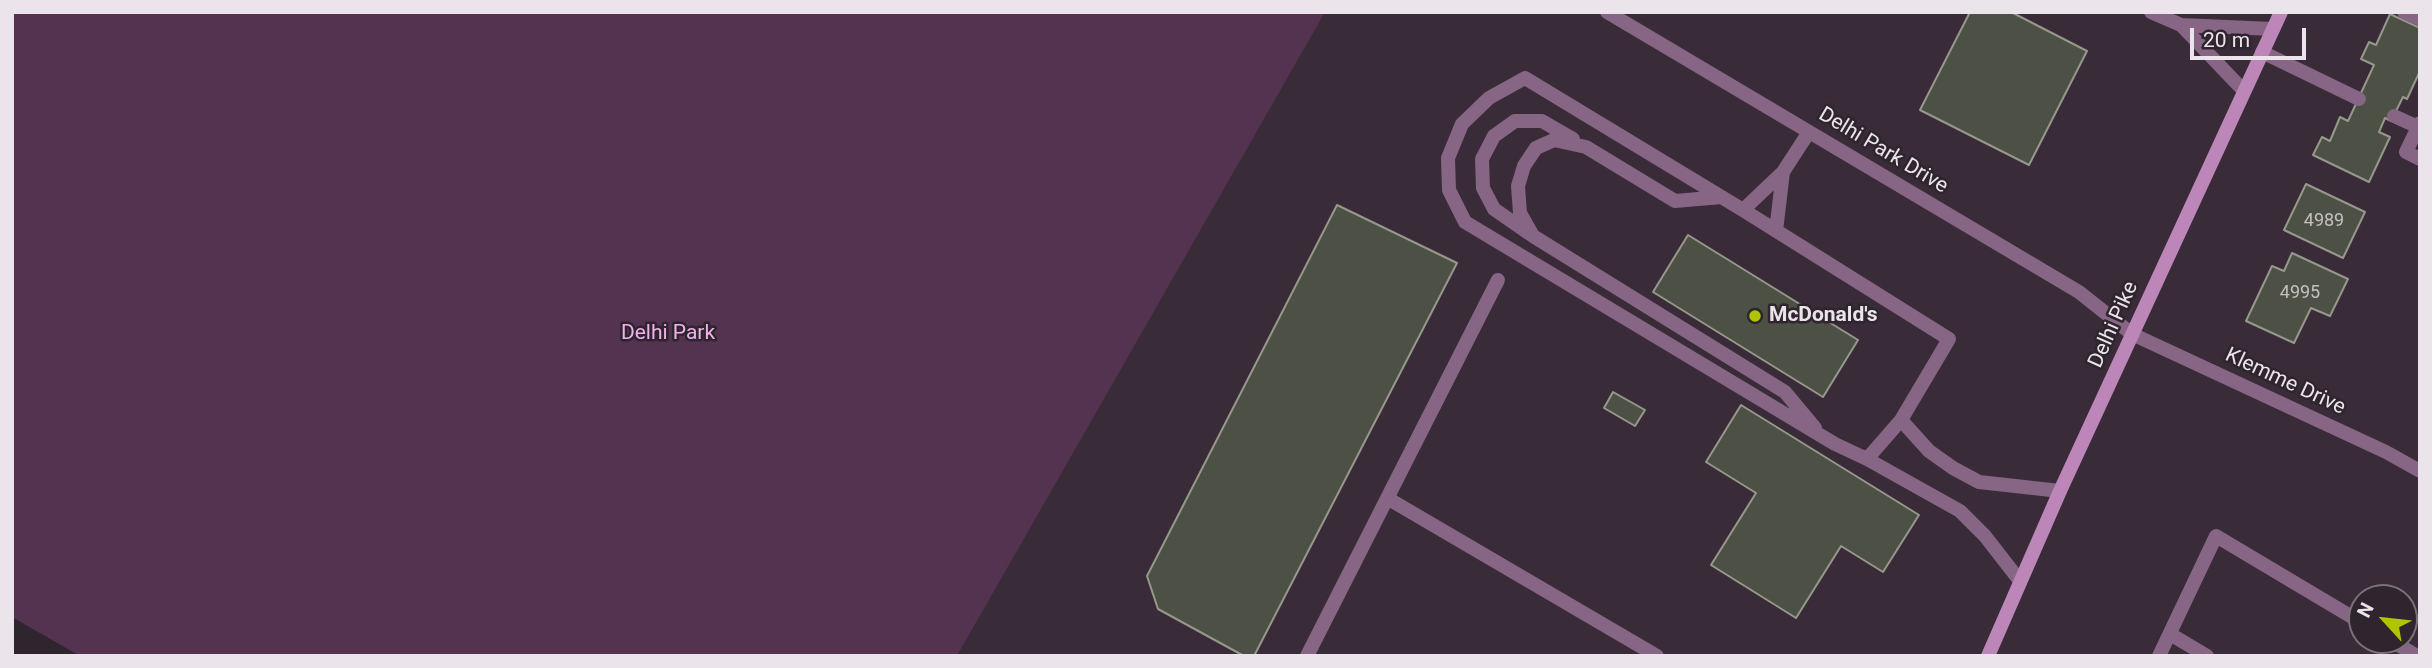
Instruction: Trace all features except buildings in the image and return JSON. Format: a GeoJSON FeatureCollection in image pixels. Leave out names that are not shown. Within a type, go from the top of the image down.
{"type":"FeatureCollection","features":[{"type":"Feature","properties":{"kind":"street","name":"Delhi Park Drive"},"geometry":{"type":"LineString","coordinates":[[1607,12],[2079,292],[2132,334]]}},
{"type":"Feature","properties":{"kind":"street"},"geometry":{"type":"LineString","coordinates":[[2151,12],[2181,25],[2273,29]]}},
{"type":"Feature","properties":{"kind":"street","name":"Delhi Pike"},"geometry":{"type":"LineString","coordinates":[[1988,656],[2060,491],[2281,12]]}},
{"type":"Feature","properties":{"kind":"street"},"geometry":{"type":"LineString","coordinates":[[2404,12],[2420,19]]}},
{"type":"Feature","properties":{"kind":"street"},"geometry":{"type":"LineString","coordinates":[[2181,25],[2244,91]]}},
{"type":"Feature","properties":{"kind":"street"},"geometry":{"type":"LineString","coordinates":[[2262,52],[2359,99]]}},
{"type":"Feature","properties":{"kind":"street"},"geometry":{"type":"LineString","coordinates":[[1867,459],[1901,420],[1949,339],[1744,210],[1525,78],[1489,98],[1462,124],[1448,158],[1450,190],[1465,222],[1822,436],[1960,511],[1985,536],[2020,581]]}},
{"type":"Feature","properties":{"kind":"street"},"geometry":{"type":"LineString","coordinates":[[2394,116],[2419,125],[2406,152],[2420,159]]}},
{"type":"Feature","properties":{"kind":"street"},"geometry":{"type":"LineString","coordinates":[[1722,197],[1675,201],[1542,121],[1515,121],[1494,136],[1482,159],[1483,188],[1494,209],[1533,236],[1785,391],[1822,436]]}},
{"type":"Feature","properties":{"kind":"street"},"geometry":{"type":"LineString","coordinates":[[1744,210],[1783,172],[1809,132]]}},
{"type":"Feature","properties":{"kind":"street"},"geometry":{"type":"LineString","coordinates":[[1533,236],[1520,213],[1518,186],[1524,166],[1536,148],[1554,139],[1586,147]]}},
{"type":"Feature","properties":{"kind":"street"},"geometry":{"type":"LineString","coordinates":[[1776,231],[1783,172]]}},
{"type":"Feature","properties":{"kind":"street"},"geometry":{"type":"LineString","coordinates":[[1307,656],[1498,280]]}},
{"type":"Feature","properties":{"kind":"street","name":"Klemme Drive"},"geometry":{"type":"LineString","coordinates":[[2132,334],[2386,452],[2420,471]]}},
{"type":"Feature","properties":{"kind":"street"},"geometry":{"type":"LineString","coordinates":[[1901,420],[1929,451],[1979,482],[2060,491]]}},
{"type":"Feature","properties":{"kind":"street"},"geometry":{"type":"LineString","coordinates":[[1387,498],[1657,656]]}},
{"type":"Feature","properties":{"kind":"street"},"geometry":{"type":"LineString","coordinates":[[2159,656],[2216,536],[2348,615]]}},
{"type":"Feature","properties":{"kind":"street"},"geometry":{"type":"LineString","coordinates":[[2170,634],[2204,655]]}},
{"type":"Feature","properties":{"kind":"shaded area"},"geometry":{"type":"Polygon","coordinates":[[[1324,12],[2420,12],[2420,457],[2415,468],[2420,471],[2420,656],[957,656],[1324,12]]]}},
{"type":"Feature","properties":{"kind":"green space","name":"Delhi Park"},"geometry":{"type":"Polygon","coordinates":[[[12,12],[1325,12],[957,656],[80,656],[12,617],[12,12]]]}},
{"type":"Feature","properties":{"kind":"place","name":"McDonald's"},"geometry":{"type":"Point","coordinates":[1755,316]}}]}
